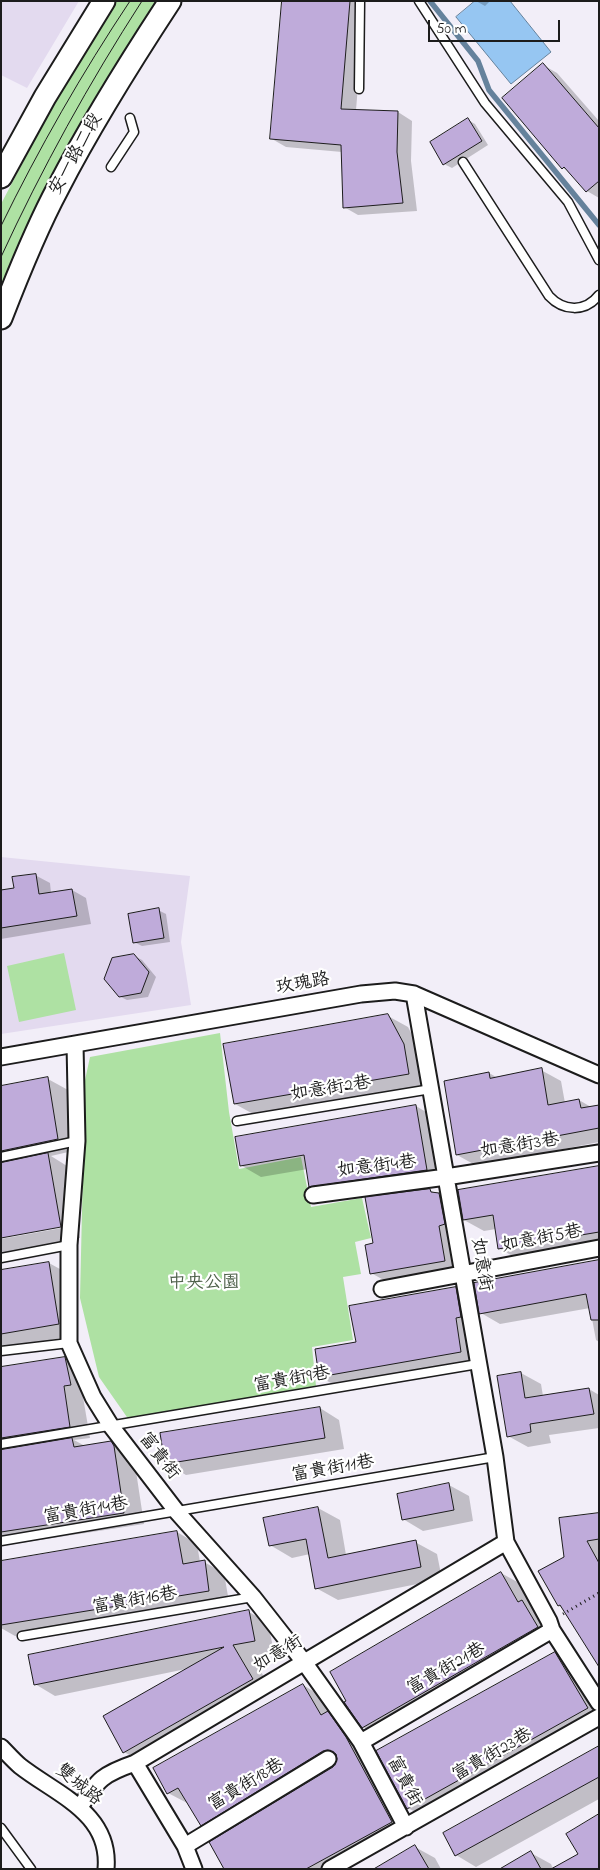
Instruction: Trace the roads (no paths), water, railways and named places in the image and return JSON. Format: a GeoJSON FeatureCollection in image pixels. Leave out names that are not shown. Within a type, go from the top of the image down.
{"type":"FeatureCollection","features":[{"type":"Feature","properties":{"kind":"street"},"geometry":{"type":"LineString","coordinates":[[1,177],[45,97],[104,1]]}},
{"type":"Feature","properties":{"kind":"street","name":"安一路二段"},"geometry":{"type":"LineString","coordinates":[[1,318],[22,265],[57,189],[94,122],[170,1]]}},
{"type":"Feature","properties":{"kind":"street","name":"玫瑰路"},"geometry":{"type":"LineString","coordinates":[[1,1057],[361,994],[395,991],[414,994],[599,1075]]}},
{"type":"Feature","properties":{"kind":"street","name":"如意街"},"geometry":{"type":"LineString","coordinates":[[414,994],[495,1457],[506,1542],[549,1621],[552,1630],[599,1703]]}},
{"type":"Feature","properties":{"kind":"street","name":"富貴街"},"geometry":{"type":"LineString","coordinates":[[75,1044],[77,1141],[69,1245],[69,1342],[94,1397],[111,1426],[177,1512],[253,1597],[304,1662],[361,1742],[406,1827]]}},
{"type":"Feature","properties":{"kind":"street","name":"如意街3巷"},"geometry":{"type":"LineString","coordinates":[[446,1178],[599,1153]]}},
{"type":"Feature","properties":{"kind":"street","name":"如意街4巷"},"geometry":{"type":"LineString","coordinates":[[312,1195],[446,1178]]}},
{"type":"Feature","properties":{"kind":"street","name":"如意街5巷"},"geometry":{"type":"LineString","coordinates":[[382,1289],[599,1248]]}},
{"type":"Feature","properties":{"kind":"street","name":"如意街"},"geometry":{"type":"LineString","coordinates":[[80,1808],[95,1785],[110,1771],[135,1763],[506,1542]]}},
{"type":"Feature","properties":{"kind":"street","name":"富貴街21巷"},"geometry":{"type":"LineString","coordinates":[[361,1742],[552,1630]]}},
{"type":"Feature","properties":{"kind":"street","name":"富貴街23巷"},"geometry":{"type":"LineString","coordinates":[[330,1869],[599,1717]]}},
{"type":"Feature","properties":{"kind":"street","name":"雙城路"},"geometry":{"type":"LineString","coordinates":[[1,1747],[20,1765],[80,1808],[94,1822],[107,1852],[106,1869]]}},
{"type":"Feature","properties":{"kind":"street","name":"富貴街18巷"},"geometry":{"type":"LineString","coordinates":[[184,1846],[328,1758]]}},
{"type":"Feature","properties":{"kind":"street"},"geometry":{"type":"LineString","coordinates":[[135,1763],[184,1846],[194,1869]]}},
{"type":"Feature","properties":{"kind":"lane"},"geometry":{"type":"LineString","coordinates":[[359,89],[360,1]]}},
{"type":"Feature","properties":{"kind":"lane"},"geometry":{"type":"LineString","coordinates":[[419,1],[485,103],[568,202],[599,260]]}},
{"type":"Feature","properties":{"kind":"lane"},"geometry":{"type":"LineString","coordinates":[[111,167],[134,132],[130,118]]}},
{"type":"Feature","properties":{"kind":"lane"},"geometry":{"type":"LineString","coordinates":[[463,162],[549,296],[556,303],[565,308],[576,308],[588,304],[599,295]]}},
{"type":"Feature","properties":{"kind":"lane","name":"如意街2巷"},"geometry":{"type":"LineString","coordinates":[[237,1121],[431,1089]]}},
{"type":"Feature","properties":{"kind":"lane"},"geometry":{"type":"LineString","coordinates":[[1,1157],[77,1141]]}},
{"type":"Feature","properties":{"kind":"lane"},"geometry":{"type":"LineString","coordinates":[[1,1258],[69,1245]]}},
{"type":"Feature","properties":{"kind":"lane"},"geometry":{"type":"LineString","coordinates":[[1,1351],[69,1342]]}},
{"type":"Feature","properties":{"kind":"lane","name":"富貴街9巷"},"geometry":{"type":"LineString","coordinates":[[1,1444],[478,1364]]}},
{"type":"Feature","properties":{"kind":"lane","name":"富貴街11巷"},"geometry":{"type":"LineString","coordinates":[[177,1512],[495,1457]]}},
{"type":"Feature","properties":{"kind":"lane","name":"富貴街14巷"},"geometry":{"type":"LineString","coordinates":[[1,1541],[177,1512]]}},
{"type":"Feature","properties":{"kind":"lane","name":"富貴街16巷"},"geometry":{"type":"LineString","coordinates":[[22,1636],[253,1597]]}},
{"type":"Feature","properties":{"kind":"lane"},"geometry":{"type":"LineString","coordinates":[[1,1828],[31,1869]]}},
{"type":"Feature","properties":{"kind":"water"},"geometry":{"type":"Polygon","coordinates":[[[475,1],[510,1],[551,52],[511,84],[456,17],[475,1]]]}},
{"type":"Feature","properties":{"kind":"waterway"},"geometry":{"type":"LineString","coordinates":[[430,1],[478,61],[489,90],[599,225]]}},
{"type":"Feature","properties":{"kind":"tram line"},"geometry":{"type":"LineString","coordinates":[[1,226],[30,168],[62,111],[130,1]]}},
{"type":"Feature","properties":{"kind":"tram line"},"geometry":{"type":"LineString","coordinates":[[1,257],[67,126],[103,63],[142,1]]}},
{"type":"Feature","properties":{"kind":"park label","name":"中央公園"},"geometry":{"type":"Point","coordinates":[204,1284]}}]}
